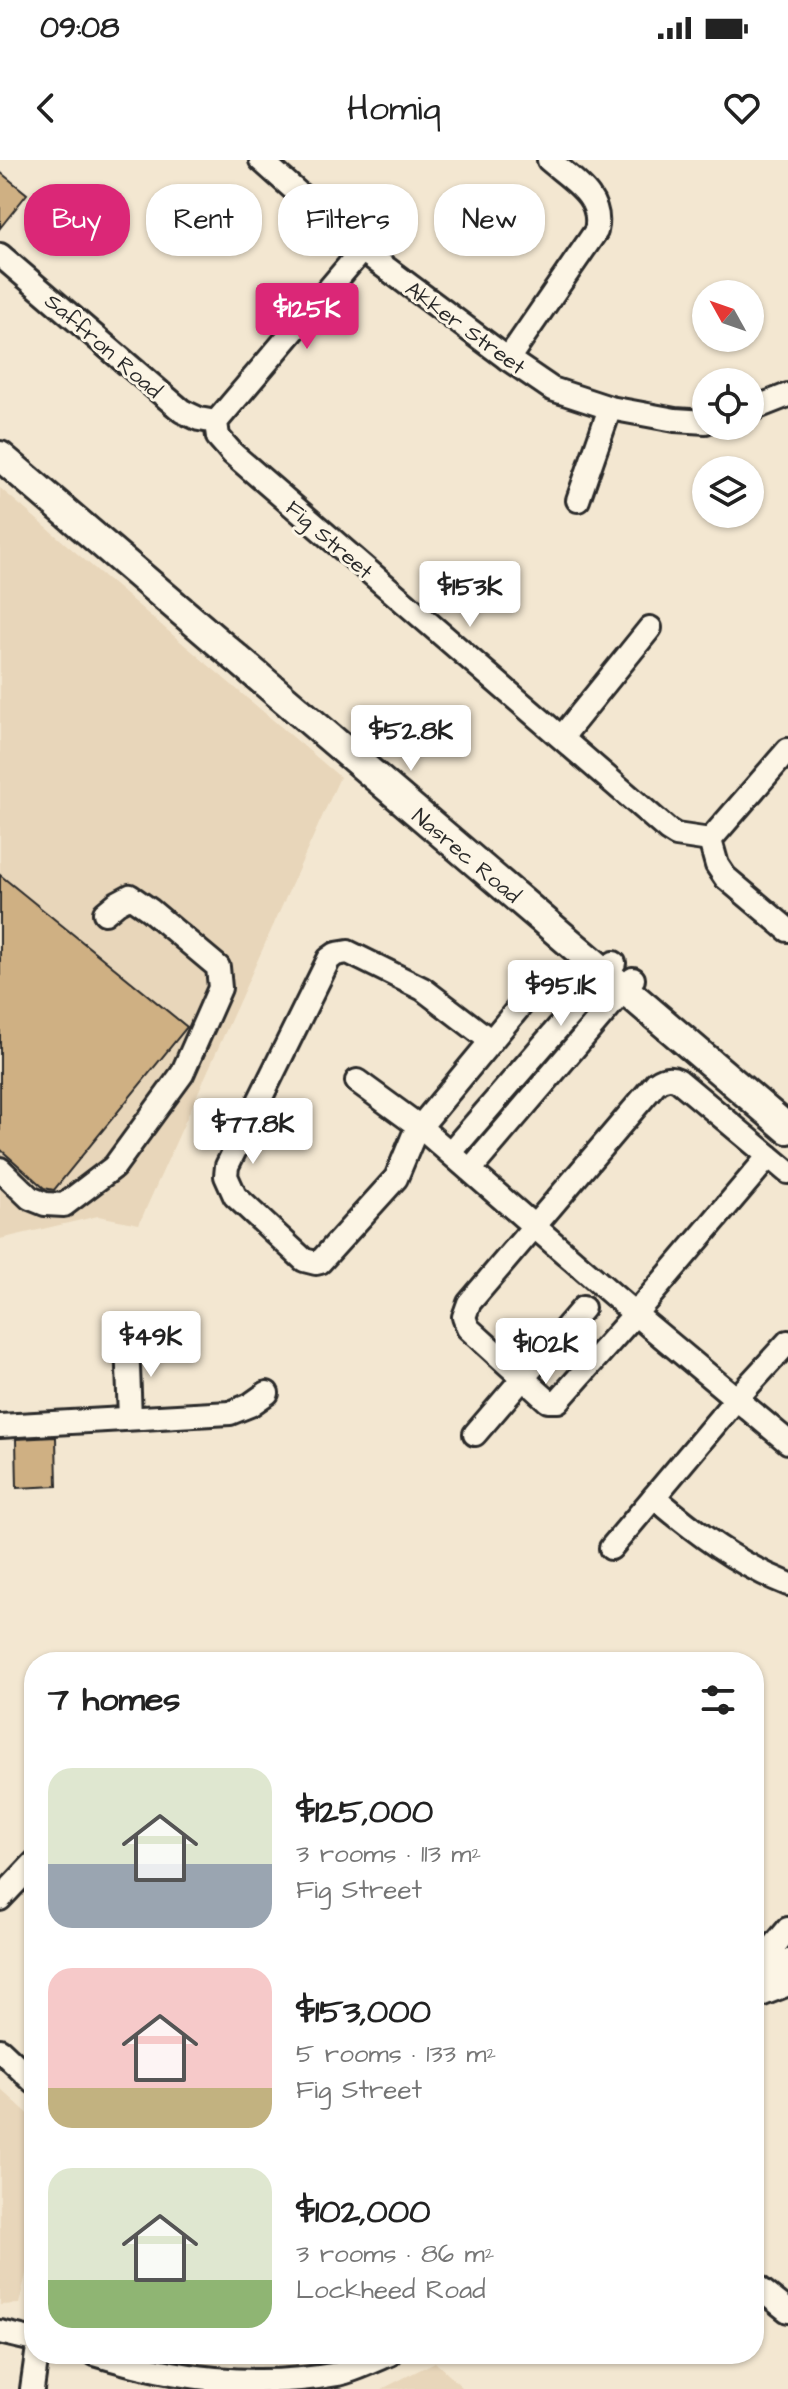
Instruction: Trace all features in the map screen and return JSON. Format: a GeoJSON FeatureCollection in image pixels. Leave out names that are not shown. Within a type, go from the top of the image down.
{"type":"FeatureCollection","features":[{"type":"Feature","properties":{"kind":"main road","name":"Nasrec Road"},"geometry":{"type":"LineString","coordinates":[[0,440],[619,976],[788,1129]]}},
{"type":"Feature","properties":{"kind":"main road","name":"Nasrec Road"},"geometry":{"type":"LineString","coordinates":[[0,456],[619,976],[788,1111]]}},
{"type":"Feature","properties":{"kind":"main road"},"geometry":{"type":"LineString","coordinates":[[764,1986],[788,1981]]}},
{"type":"Feature","properties":{"kind":"street","name":"Akker Street"},"geometry":{"type":"LineString","coordinates":[[261,160],[288,184]]}},
{"type":"Feature","properties":{"kind":"street"},"geometry":{"type":"LineString","coordinates":[[508,359],[596,231],[595,203],[549,160]]}},
{"type":"Feature","properties":{"kind":"street","name":"Saffron Road"},"geometry":{"type":"LineString","coordinates":[[0,255],[182,411],[216,422]]}},
{"type":"Feature","properties":{"kind":"street"},"geometry":{"type":"LineString","coordinates":[[216,422],[357,256]]}},
{"type":"Feature","properties":{"kind":"street","name":"Akker Street"},"geometry":{"type":"LineString","coordinates":[[370,256],[552,389],[610,408],[692,421]]}},
{"type":"Feature","properties":{"kind":"street"},"geometry":{"type":"LineString","coordinates":[[764,404],[788,395]]}},
{"type":"Feature","properties":{"kind":"street"},"geometry":{"type":"LineString","coordinates":[[578,500],[610,408]]}},
{"type":"Feature","properties":{"kind":"street","name":"Fig Street"},"geometry":{"type":"LineString","coordinates":[[216,422],[218,437],[233,454],[668,830],[676,835],[710,840]]}},
{"type":"Feature","properties":{"kind":"street"},"geometry":{"type":"LineString","coordinates":[[562,737],[650,628]]}},
{"type":"Feature","properties":{"kind":"street"},"geometry":{"type":"LineString","coordinates":[[788,750],[710,840],[717,865],[725,877],[788,930]]}},
{"type":"Feature","properties":{"kind":"street"},"geometry":{"type":"LineString","coordinates":[[0,1169],[30,1198],[45,1204],[64,1205],[114,1167],[182,1074],[220,988],[218,967],[130,896],[105,913]]}},
{"type":"Feature","properties":{"kind":"street"},"geometry":{"type":"LineString","coordinates":[[491,1041],[423,989],[348,952],[336,954],[329,959],[227,1166],[226,1176],[235,1196],[304,1260],[316,1263],[325,1259],[396,1178],[407,1148],[420,1127],[540,982]]}},
{"type":"Feature","properties":{"kind":"street"},"geometry":{"type":"LineString","coordinates":[[450,1153],[528,1061],[619,976]]}},
{"type":"Feature","properties":{"kind":"street"},"geometry":{"type":"LineString","coordinates":[[470,1170],[548,1079],[619,976]]}},
{"type":"Feature","properties":{"kind":"street"},"geometry":{"type":"LineString","coordinates":[[528,1061],[548,1079]]}},
{"type":"Feature","properties":{"kind":"street"},"geometry":{"type":"LineString","coordinates":[[769,1156],[558,1401],[548,1401],[468,1328],[464,1317],[469,1303],[656,1083],[667,1078],[678,1080],[769,1156],[788,1172]]}},
{"type":"Feature","properties":{"kind":"street"},"geometry":{"type":"LineString","coordinates":[[357,1081],[420,1127],[788,1442]]}},
{"type":"Feature","properties":{"kind":"street"},"geometry":{"type":"LineString","coordinates":[[475,1434],[583,1308]]}},
{"type":"Feature","properties":{"kind":"street"},"geometry":{"type":"LineString","coordinates":[[127,1342],[130,1418]]}},
{"type":"Feature","properties":{"kind":"street"},"geometry":{"type":"LineString","coordinates":[[611,1548],[788,1342]]}},
{"type":"Feature","properties":{"kind":"street"},"geometry":{"type":"LineString","coordinates":[[0,1426],[230,1413],[250,1405],[267,1393]]}},
{"type":"Feature","properties":{"kind":"street"},"geometry":{"type":"LineString","coordinates":[[654,1497],[726,1554],[784,1575]]}},
{"type":"Feature","properties":{"kind":"street"},"geometry":{"type":"LineString","coordinates":[[0,1899],[24,1874]]}},
{"type":"Feature","properties":{"kind":"street"},"geometry":{"type":"LineString","coordinates":[[764,1972],[788,1929]]}},
{"type":"Feature","properties":{"kind":"street"},"geometry":{"type":"LineString","coordinates":[[764,1980],[788,1961]]}},
{"type":"Feature","properties":{"kind":"street"},"geometry":{"type":"LineString","coordinates":[[0,2050],[24,2073]]}},
{"type":"Feature","properties":{"kind":"street"},"geometry":{"type":"LineString","coordinates":[[764,2292],[788,2311]]}},
{"type":"Feature","properties":{"kind":"street"},"geometry":{"type":"LineString","coordinates":[[0,2332],[24,2338]]}},
{"type":"Feature","properties":{"kind":"street"},"geometry":{"type":"LineString","coordinates":[[32,2389],[36,2364]]}},
{"type":"Feature","properties":{"kind":"street"},"geometry":{"type":"LineString","coordinates":[[132,2364],[180,2377],[260,2383],[341,2374],[366,2364]]}},
{"type":"Feature","properties":{"kind":"shaded area"},"geometry":{"type":"Polygon","coordinates":[[[0,488],[340,777],[139,1224],[98,1216],[0,1239],[0,488]]]}},
{"type":"Feature","properties":{"kind":"shaded area"},"geometry":{"type":"Polygon","coordinates":[[[0,2088],[24,2110],[24,2283],[19,2304],[0,2305],[0,2088]]]}},
{"type":"Feature","properties":{"kind":"shaded area"},"geometry":{"type":"Polygon","coordinates":[[[431,2364],[437,2364],[464,2389],[382,2389],[431,2364]]]}},
{"type":"Feature","properties":{"kind":"building"},"geometry":{"type":"Polygon","coordinates":[[[0,172],[24,192],[24,198],[0,228],[0,172]]]}},
{"type":"Feature","properties":{"kind":"building"},"geometry":{"type":"Polygon","coordinates":[[[0,875],[187,1027],[54,1190],[44,1188],[0,1149],[0,875]]]}},
{"type":"Feature","properties":{"kind":"building"},"geometry":{"type":"Polygon","coordinates":[[[56,1437],[57,1486],[17,1488],[16,1439],[56,1437]]]}}]}
